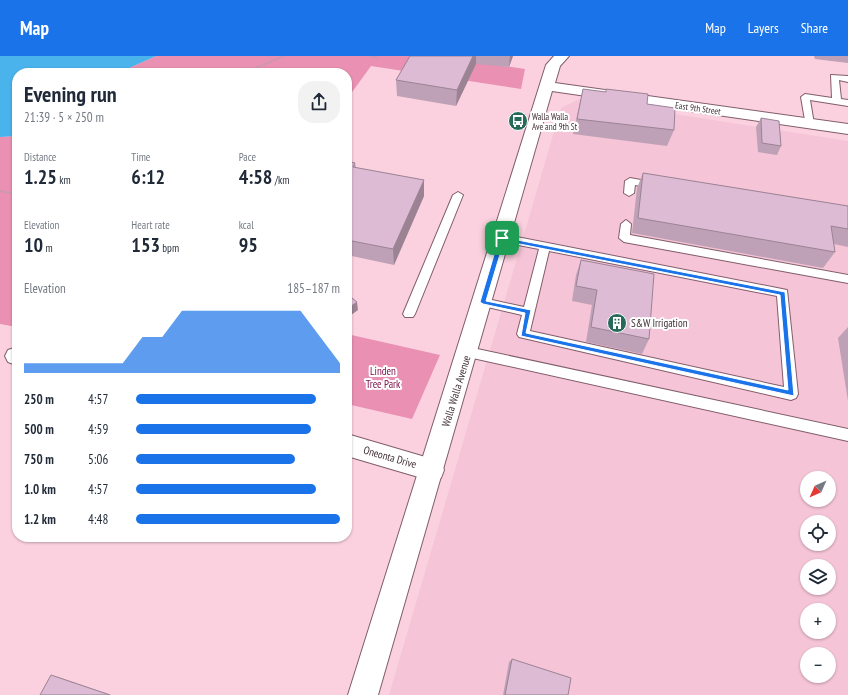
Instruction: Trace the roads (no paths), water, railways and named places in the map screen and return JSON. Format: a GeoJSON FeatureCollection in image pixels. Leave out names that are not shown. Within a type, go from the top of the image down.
{"type":"FeatureCollection","features":[{"type":"Feature","properties":{"kind":"street","name":"Walla Walla Avenue"},"geometry":{"type":"LineString","coordinates":[[363,695],[554,65],[562,56]]}},
{"type":"Feature","properties":{"kind":"street","name":"East 9th Street"},"geometry":{"type":"LineString","coordinates":[[548,86],[848,129]]}},
{"type":"Feature","properties":{"kind":"street","name":"Oneonta Drive"},"geometry":{"type":"LineString","coordinates":[[352,446],[432,470]]}},
{"type":"Feature","properties":{"kind":"lane"},"geometry":{"type":"LineString","coordinates":[[837,101],[834,77],[848,78]]}},
{"type":"Feature","properties":{"kind":"lane"},"geometry":{"type":"LineString","coordinates":[[809,124],[805,97],[848,103]]}},
{"type":"Feature","properties":{"kind":"lane"},"geometry":{"type":"LineString","coordinates":[[629,193],[630,181],[669,188]]}},
{"type":"Feature","properties":{"kind":"lane"},"geometry":{"type":"LineString","coordinates":[[409,314],[458,195]]}},
{"type":"Feature","properties":{"kind":"lane"},"geometry":{"type":"LineString","coordinates":[[626,224],[624,238],[848,279]]}},
{"type":"Feature","properties":{"kind":"lane"},"geometry":{"type":"LineString","coordinates":[[502,238],[783,293],[791,394],[523,334],[545,247]]}},
{"type":"Feature","properties":{"kind":"lane"},"geometry":{"type":"LineString","coordinates":[[483,302],[528,312]]}},
{"type":"Feature","properties":{"kind":"lane"},"geometry":{"type":"LineString","coordinates":[[468,352],[848,435]]}},
{"type":"Feature","properties":{"kind":"water"},"geometry":{"type":"Polygon","coordinates":[[[0,56],[156,56],[129,68],[12,68],[12,136],[0,137],[0,56]]]}},
{"type":"Feature","properties":{"kind":"place","name":"Walla Walla Ave and 9th St"},"geometry":{"type":"Point","coordinates":[518,121]}},
{"type":"Feature","properties":{"kind":"place","name":"S&W Irrigation"},"geometry":{"type":"Point","coordinates":[617,323]}},
{"type":"Feature","properties":{"kind":"park label","name":"Linden Tree Park"},"geometry":{"type":"Point","coordinates":[383,377]}}]}
